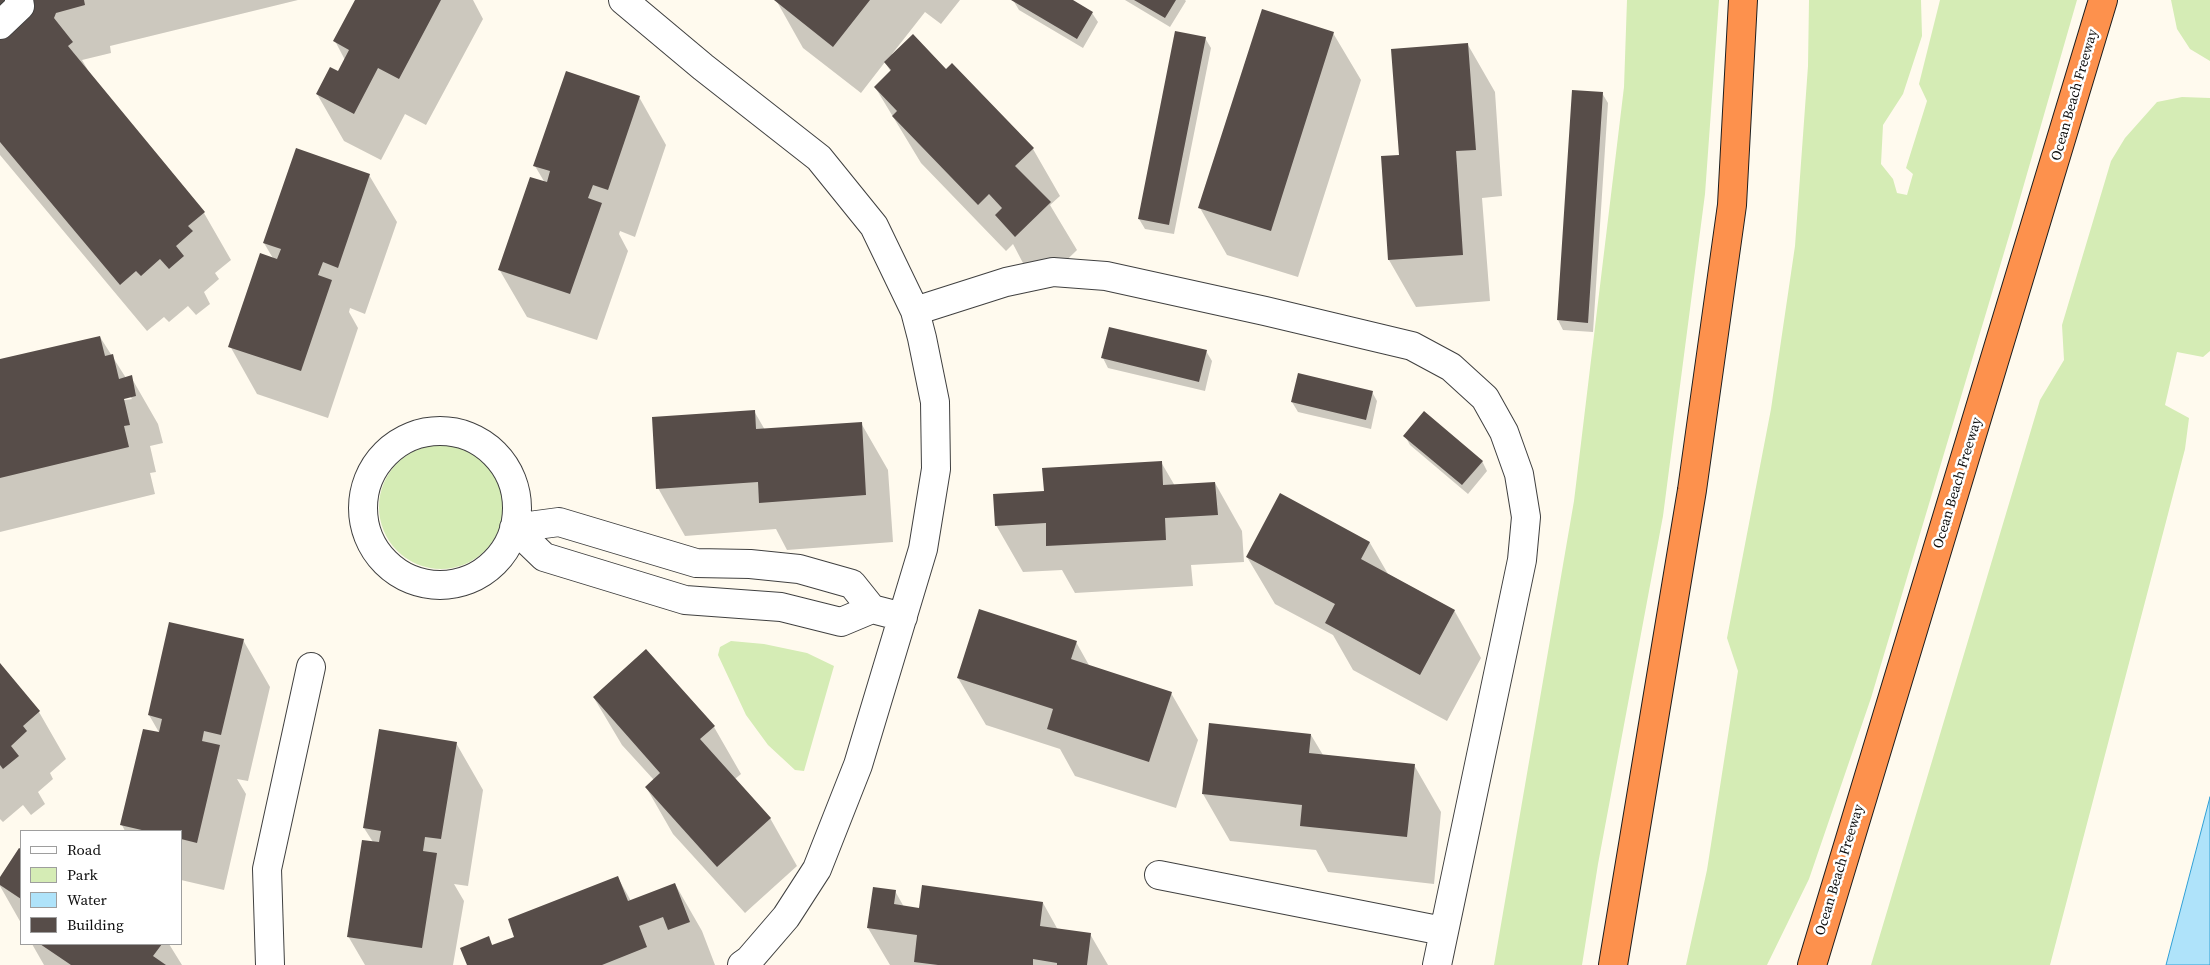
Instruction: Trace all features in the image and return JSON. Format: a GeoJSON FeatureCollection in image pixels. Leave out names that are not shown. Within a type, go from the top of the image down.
{"type":"FeatureCollection","features":[{"type":"Feature","properties":{"kind":"highway"},"geometry":{"type":"LineString","coordinates":[[1613,965],[1692,490],[1732,205],[1742,0]]}},
{"type":"Feature","properties":{"kind":"highway","name":"Ocean Beach Freeway"},"geometry":{"type":"LineString","coordinates":[[1812,965],[2103,0]]}},
{"type":"Feature","properties":{"kind":"lane"},"geometry":{"type":"LineString","coordinates":[[0,25],[20,6],[19,0]]}},
{"type":"Feature","properties":{"kind":"lane"},"geometry":{"type":"LineString","coordinates":[[623,0],[703,67],[819,158],[874,226],[915,311],[934,402],[936,469],[923,549],[858,766],[817,869],[786,917],[749,960],[742,965]]}},
{"type":"Feature","properties":{"kind":"lane"},"geometry":{"type":"LineString","coordinates":[[915,311],[1006,282],[1053,272],[1106,276],[1412,346],[1452,367],[1485,398],[1504,432],[1519,474],[1526,516],[1522,560],[1437,965]]}},
{"type":"Feature","properties":{"kind":"lane"},"geometry":{"type":"LineString","coordinates":[[435,430],[455,432],[473,438],[490,449],[503,463],[512,481],[517,500],[514,528],[511,538],[500,556],[486,570],[468,580],[448,585],[428,585],[408,579],[391,568],[376,553],[363,515],[364,494],[370,475],[381,458],[396,444],[415,435],[435,430]]}},
{"type":"Feature","properties":{"kind":"lane"},"geometry":{"type":"LineString","coordinates":[[514,528],[559,522],[696,563],[750,564],[799,569],[852,584],[872,609],[903,617]]}},
{"type":"Feature","properties":{"kind":"lane"},"geometry":{"type":"LineString","coordinates":[[514,528],[544,557],[685,600],[781,607],[841,622],[872,609]]}},
{"type":"Feature","properties":{"kind":"lane"},"geometry":{"type":"LineString","coordinates":[[270,965],[266,870],[311,667]]}},
{"type":"Feature","properties":{"kind":"lane"},"geometry":{"type":"LineString","coordinates":[[1159,875],[1443,931]]}},
{"type":"Feature","properties":{"kind":"lane"},"geometry":{"type":"LineString","coordinates":[[1804,965],[1821,934]]}},
{"type":"Feature","properties":{"kind":"green space"},"geometry":{"type":"Polygon","coordinates":[[[1627,0],[1719,0],[1705,194],[1663,516],[1598,864],[1582,965],[1494,965],[1574,501],[1624,87],[1627,0]]]}},
{"type":"Feature","properties":{"kind":"green space"},"geometry":{"type":"Polygon","coordinates":[[[1809,0],[1921,0],[1922,36],[1903,94],[1883,125],[1881,164],[1893,179],[1897,193],[1907,195],[1913,174],[1906,168],[1927,101],[1919,84],[1940,0],[2077,0],[2012,226],[1871,698],[1809,879],[1767,965],[1686,965],[1707,870],[1738,671],[1727,638],[1771,409],[1795,246],[1808,66],[1809,0]]]}},
{"type":"Feature","properties":{"kind":"green space"},"geometry":{"type":"Polygon","coordinates":[[[2171,0],[2210,0],[2210,61],[2190,49],[2177,29],[2171,0]]]}},
{"type":"Feature","properties":{"kind":"green space"},"geometry":{"type":"Polygon","coordinates":[[[2182,97],[2210,98],[2210,351],[2203,357],[2177,352],[2165,405],[2189,418],[2185,449],[2050,965],[1871,965],[2040,400],[2064,360],[2062,325],[2111,161],[2125,138],[2157,102],[2182,97]]]}},
{"type":"Feature","properties":{"kind":"green space"},"geometry":{"type":"Polygon","coordinates":[[[441,445],[465,450],[476,455],[485,463],[493,472],[498,483],[503,507],[498,531],[493,542],[485,551],[476,559],[465,564],[441,569],[417,564],[406,559],[397,551],[389,542],[384,531],[379,507],[384,483],[389,472],[397,463],[406,455],[417,450],[441,445]]]}},
{"type":"Feature","properties":{"kind":"green space"},"geometry":{"type":"Polygon","coordinates":[[[731,641],[764,644],[807,653],[834,666],[804,771],[795,770],[768,745],[746,715],[718,655],[720,647],[731,641]]]}},
{"type":"Feature","properties":{"kind":"water"},"geometry":{"type":"Polygon","coordinates":[[[2210,797],[2210,965],[2166,965],[2210,797]]]}},
{"type":"Feature","properties":{"kind":"building"},"geometry":{"type":"Polygon","coordinates":[[[0,0],[84,0],[85,5],[56,13],[54,18],[73,42],[68,46],[205,212],[188,226],[193,231],[176,246],[184,256],[169,269],[160,259],[141,276],[136,271],[120,285],[0,142],[0,0]]]}},
{"type":"Feature","properties":{"kind":"building"},"geometry":{"type":"Polygon","coordinates":[[[355,0],[441,0],[399,79],[378,68],[354,114],[316,94],[330,67],[338,71],[349,50],[333,41],[355,0]]]}},
{"type":"Feature","properties":{"kind":"building"},"geometry":{"type":"Polygon","coordinates":[[[774,0],[870,0],[833,47],[774,0]]]}},
{"type":"Feature","properties":{"kind":"building"},"geometry":{"type":"Polygon","coordinates":[[[1011,0],[1073,0],[1093,12],[1077,39],[1011,0]]]}},
{"type":"Feature","properties":{"kind":"building"},"geometry":{"type":"Polygon","coordinates":[[[1134,0],[1176,0],[1165,18],[1134,0]]]}},
{"type":"Feature","properties":{"kind":"building"},"geometry":{"type":"Polygon","coordinates":[[[1262,9],[1334,32],[1271,231],[1198,208],[1262,9]]]}},
{"type":"Feature","properties":{"kind":"building"},"geometry":{"type":"Polygon","coordinates":[[[1175,31],[1206,37],[1169,225],[1138,219],[1175,31]]]}},
{"type":"Feature","properties":{"kind":"building"},"geometry":{"type":"Polygon","coordinates":[[[913,34],[946,69],[952,63],[1034,148],[1015,166],[1051,202],[1015,237],[995,215],[1002,208],[989,194],[978,205],[892,116],[897,111],[874,87],[891,70],[884,62],[913,34]]]}},
{"type":"Feature","properties":{"kind":"building"},"geometry":{"type":"Polygon","coordinates":[[[1468,43],[1476,150],[1456,151],[1463,255],[1388,260],[1381,156],[1399,155],[1391,49],[1468,43]]]}},
{"type":"Feature","properties":{"kind":"building"},"geometry":{"type":"Polygon","coordinates":[[[566,71],[640,96],[608,190],[593,185],[588,198],[602,203],[570,294],[498,270],[530,177],[547,182],[550,171],[533,166],[566,71]]]}},
{"type":"Feature","properties":{"kind":"building"},"geometry":{"type":"Polygon","coordinates":[[[1572,90],[1603,92],[1588,323],[1557,320],[1572,90]]]}},
{"type":"Feature","properties":{"kind":"building"},"geometry":{"type":"Polygon","coordinates":[[[296,148],[370,174],[338,268],[323,262],[318,275],[332,280],[301,371],[228,347],[260,253],[277,259],[281,249],[263,243],[296,148]]]}},
{"type":"Feature","properties":{"kind":"building"},"geometry":{"type":"Polygon","coordinates":[[[1109,327],[1207,350],[1199,382],[1101,358],[1109,327]]]}},
{"type":"Feature","properties":{"kind":"building"},"geometry":{"type":"Polygon","coordinates":[[[100,336],[105,356],[113,354],[119,379],[132,375],[136,396],[124,399],[130,425],[124,426],[129,447],[0,478],[0,359],[100,336]]]}},
{"type":"Feature","properties":{"kind":"building"},"geometry":{"type":"Polygon","coordinates":[[[1298,373],[1373,391],[1366,420],[1291,402],[1298,373]]]}},
{"type":"Feature","properties":{"kind":"building"},"geometry":{"type":"Polygon","coordinates":[[[755,410],[756,429],[862,422],[866,495],[759,503],[758,482],[656,489],[652,417],[755,410]]]}},
{"type":"Feature","properties":{"kind":"building"},"geometry":{"type":"Polygon","coordinates":[[[1424,411],[1483,461],[1462,485],[1403,436],[1424,411]]]}},
{"type":"Feature","properties":{"kind":"building"},"geometry":{"type":"Polygon","coordinates":[[[1162,461],[1163,485],[1215,482],[1218,515],[1165,518],[1166,540],[1046,546],[1046,523],[995,526],[993,494],[1044,491],[1042,468],[1162,461]]]}},
{"type":"Feature","properties":{"kind":"building"},"geometry":{"type":"Polygon","coordinates":[[[1280,493],[1370,542],[1361,559],[1455,610],[1420,675],[1325,623],[1335,604],[1246,557],[1280,493]]]}},
{"type":"Feature","properties":{"kind":"building"},"geometry":{"type":"Polygon","coordinates":[[[979,609],[1077,641],[1071,659],[1172,692],[1149,762],[1047,729],[1053,709],[957,678],[979,609]]]}},
{"type":"Feature","properties":{"kind":"building"},"geometry":{"type":"Polygon","coordinates":[[[169,622],[244,639],[221,735],[204,731],[202,741],[220,745],[197,843],[182,839],[182,830],[142,830],[120,825],[143,729],[159,732],[162,719],[148,715],[169,622]]]}},
{"type":"Feature","properties":{"kind":"building"},"geometry":{"type":"Polygon","coordinates":[[[646,649],[715,726],[700,739],[771,818],[717,867],[645,787],[660,773],[593,697],[646,649]]]}},
{"type":"Feature","properties":{"kind":"building"},"geometry":{"type":"Polygon","coordinates":[[[0,663],[40,711],[23,726],[27,731],[11,746],[19,756],[3,769],[0,765],[0,663]]]}},
{"type":"Feature","properties":{"kind":"building"},"geometry":{"type":"Polygon","coordinates":[[[1209,723],[1311,734],[1309,753],[1415,764],[1407,837],[1300,826],[1302,805],[1202,794],[1209,723]]]}},
{"type":"Feature","properties":{"kind":"building"},"geometry":{"type":"Polygon","coordinates":[[[379,729],[457,742],[441,839],[425,837],[423,851],[437,853],[422,948],[347,937],[362,840],[379,842],[381,831],[363,828],[379,729]]]}},
{"type":"Feature","properties":{"kind":"building"},"geometry":{"type":"Polygon","coordinates":[[[20,848],[20,898],[0,885],[0,877],[20,848]]]}},
{"type":"Feature","properties":{"kind":"building"},"geometry":{"type":"Polygon","coordinates":[[[618,876],[628,901],[675,883],[690,922],[668,930],[663,917],[639,926],[647,947],[602,965],[467,965],[460,948],[489,936],[492,945],[514,937],[508,919],[618,876]]]}},
{"type":"Feature","properties":{"kind":"building"},"geometry":{"type":"Polygon","coordinates":[[[922,885],[1043,902],[1040,926],[1091,933],[1087,965],[1057,965],[1057,963],[1033,959],[1033,965],[938,965],[914,962],[917,935],[867,928],[873,887],[896,890],[894,904],[919,908],[922,885]]]}},
{"type":"Feature","properties":{"kind":"building"},"geometry":{"type":"Polygon","coordinates":[[[41,945],[161,945],[153,956],[166,965],[71,965],[41,945]]]}}]}
